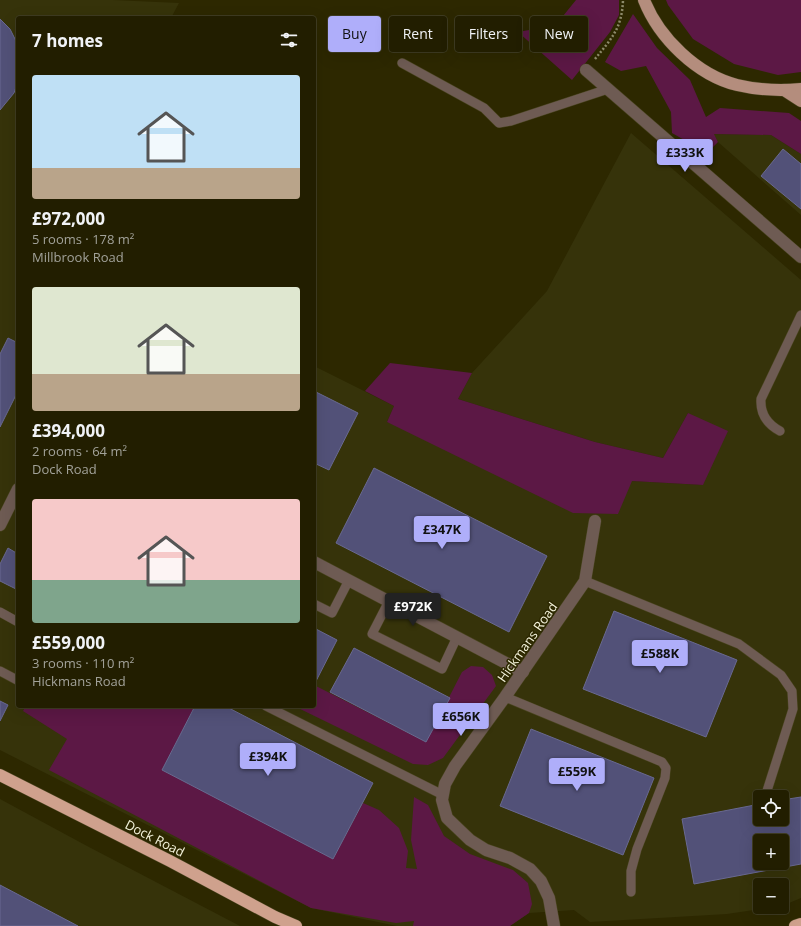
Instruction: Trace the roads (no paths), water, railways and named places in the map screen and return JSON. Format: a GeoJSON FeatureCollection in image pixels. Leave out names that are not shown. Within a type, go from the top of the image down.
{"type":"FeatureCollection","features":[{"type":"Feature","properties":{"kind":"highway","name":"Dock Road"},"geometry":{"type":"LineString","coordinates":[[0,775],[170,861],[274,917],[296,926]]}},
{"type":"Feature","properties":{"kind":"highway"},"geometry":{"type":"LineString","coordinates":[[795,926],[801,924]]}},
{"type":"Feature","properties":{"kind":"main road"},"geometry":{"type":"LineString","coordinates":[[644,0],[655,20],[670,41],[690,60],[711,74],[736,85],[762,90],[801,89]]}},
{"type":"Feature","properties":{"kind":"main road"},"geometry":{"type":"LineString","coordinates":[[784,90],[801,101]]}},
{"type":"Feature","properties":{"kind":"street"},"geometry":{"type":"LineString","coordinates":[[586,70],[801,257]]}},
{"type":"Feature","properties":{"kind":"street"},"geometry":{"type":"LineString","coordinates":[[0,525],[16,493]]}},
{"type":"Feature","properties":{"kind":"street","name":"Hickmans Road"},"geometry":{"type":"LineString","coordinates":[[554,926],[549,898],[541,881],[530,869],[510,858],[486,850],[466,836],[447,818],[442,800],[445,784],[455,766],[506,697],[585,581],[595,521]]}},
{"type":"Feature","properties":{"kind":"street"},"geometry":{"type":"LineString","coordinates":[[316,563],[523,672]]}},
{"type":"Feature","properties":{"kind":"lane"},"geometry":{"type":"LineString","coordinates":[[402,63],[484,108],[499,123],[511,121],[608,89]]}},
{"type":"Feature","properties":{"kind":"lane"},"geometry":{"type":"LineString","coordinates":[[780,431],[766,421],[761,406],[761,399],[799,322],[801,315]]}},
{"type":"Feature","properties":{"kind":"lane"},"geometry":{"type":"LineString","coordinates":[[316,605],[332,614],[349,580]]}},
{"type":"Feature","properties":{"kind":"lane"},"geometry":{"type":"LineString","coordinates":[[585,581],[739,644],[781,674],[792,691],[794,709],[767,790]]}},
{"type":"Feature","properties":{"kind":"lane"},"geometry":{"type":"LineString","coordinates":[[389,601],[372,634],[442,669],[457,637]]}},
{"type":"Feature","properties":{"kind":"lane"},"geometry":{"type":"LineString","coordinates":[[0,612],[16,621]]}},
{"type":"Feature","properties":{"kind":"lane"},"geometry":{"type":"LineString","coordinates":[[0,671],[16,679]]}},
{"type":"Feature","properties":{"kind":"lane"},"geometry":{"type":"LineString","coordinates":[[506,697],[662,762],[666,768],[665,778],[636,849],[631,871],[631,892]]}},
{"type":"Feature","properties":{"kind":"lane"},"geometry":{"type":"LineString","coordinates":[[270,708],[443,795]]}}]}
